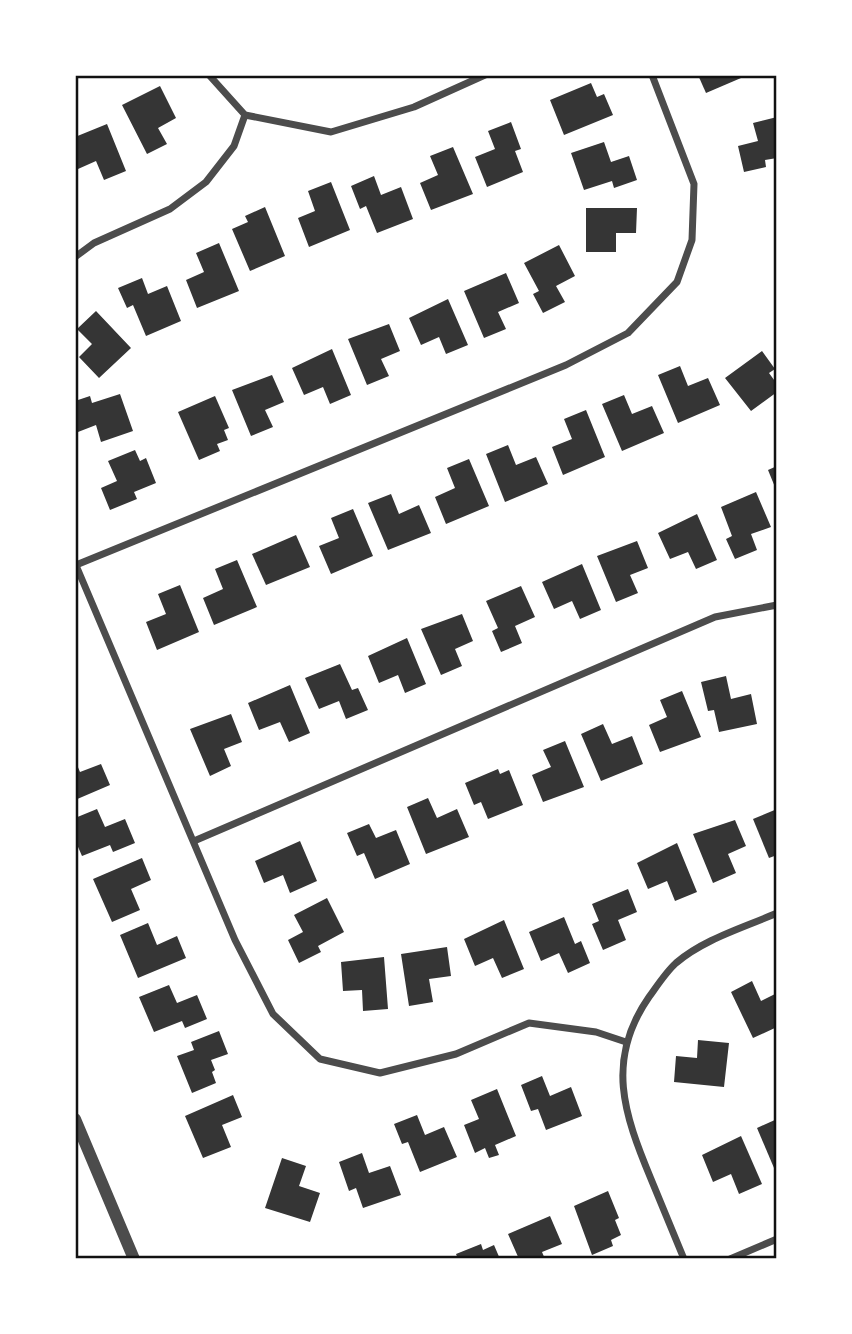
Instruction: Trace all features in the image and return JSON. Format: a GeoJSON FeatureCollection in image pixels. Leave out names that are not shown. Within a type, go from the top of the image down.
{"type":"FeatureCollection","features":[{"type":"Feature","properties":{"kind":"street"},"geometry":{"type":"LineString","coordinates":[[209,75],[245,114],[331,132],[414,107],[485,75]]}},
{"type":"Feature","properties":{"kind":"street"},"geometry":{"type":"LineString","coordinates":[[626,1042],[596,1031],[529,1023],[456,1054],[380,1073],[320,1059],[273,1014],[235,940],[76,564],[566,365],[628,333],[677,282],[692,240],[694,184],[652,75]]}},
{"type":"Feature","properties":{"kind":"street"},"geometry":{"type":"LineString","coordinates":[[75,257],[94,243],[170,209],[206,182],[234,146],[245,114]]}},
{"type":"Feature","properties":{"kind":"street"},"geometry":{"type":"LineString","coordinates":[[194,841],[715,617],[777,605]]}},
{"type":"Feature","properties":{"kind":"street"},"geometry":{"type":"LineString","coordinates":[[684,1259],[631,1132],[624,1103],[622,1075],[626,1042],[638,1013],[675,964],[711,941],[777,914]]}},
{"type":"Feature","properties":{"kind":"street"},"geometry":{"type":"LineString","coordinates":[[75,1119],[134,1259]]}},
{"type":"Feature","properties":{"kind":"street"},"geometry":{"type":"LineString","coordinates":[[730,1259],[777,1239]]}},
{"type":"Feature","properties":{"kind":"building"},"geometry":{"type":"Polygon","coordinates":[[[698,75],[748,75],[706,93],[698,75]]]}},
{"type":"Feature","properties":{"kind":"building"},"geometry":{"type":"Polygon","coordinates":[[[591,83],[597,97],[604,94],[613,115],[564,135],[550,100],[591,83]]]}},
{"type":"Feature","properties":{"kind":"building"},"geometry":{"type":"Polygon","coordinates":[[[160,86],[176,118],[158,128],[167,144],[147,154],[122,105],[160,86]]]}},
{"type":"Feature","properties":{"kind":"building"},"geometry":{"type":"Polygon","coordinates":[[[777,117],[777,158],[765,160],[766,167],[744,172],[738,146],[758,141],[753,123],[777,117]]]}},
{"type":"Feature","properties":{"kind":"building"},"geometry":{"type":"Polygon","coordinates":[[[511,122],[521,149],[515,151],[523,172],[487,187],[475,157],[495,149],[488,131],[511,122]]]}},
{"type":"Feature","properties":{"kind":"building"},"geometry":{"type":"Polygon","coordinates":[[[107,124],[126,171],[104,180],[96,161],[78,169],[75,163],[75,137],[107,124]]]}},
{"type":"Feature","properties":{"kind":"building"},"geometry":{"type":"Polygon","coordinates":[[[604,142],[611,162],[629,156],[637,180],[614,188],[612,181],[584,190],[571,153],[604,142]]]}},
{"type":"Feature","properties":{"kind":"building"},"geometry":{"type":"Polygon","coordinates":[[[453,147],[473,194],[431,210],[420,183],[438,175],[430,156],[453,147]]]}},
{"type":"Feature","properties":{"kind":"building"},"geometry":{"type":"Polygon","coordinates":[[[374,176],[381,195],[401,187],[413,219],[377,233],[366,206],[360,209],[351,186],[374,176]]]}},
{"type":"Feature","properties":{"kind":"building"},"geometry":{"type":"Polygon","coordinates":[[[331,182],[350,230],[309,247],[298,218],[315,211],[308,191],[331,182]]]}},
{"type":"Feature","properties":{"kind":"building"},"geometry":{"type":"Polygon","coordinates":[[[265,207],[285,256],[250,271],[232,229],[248,222],[245,216],[265,207]]]}},
{"type":"Feature","properties":{"kind":"building"},"geometry":{"type":"Polygon","coordinates":[[[586,208],[637,208],[636,233],[616,233],[616,252],[586,252],[586,208]]]}},
{"type":"Feature","properties":{"kind":"building"},"geometry":{"type":"Polygon","coordinates":[[[219,243],[239,291],[197,308],[186,280],[204,272],[196,253],[219,243]]]}},
{"type":"Feature","properties":{"kind":"building"},"geometry":{"type":"Polygon","coordinates":[[[559,245],[575,276],[556,286],[565,302],[543,313],[533,294],[539,291],[524,263],[559,245]]]}},
{"type":"Feature","properties":{"kind":"building"},"geometry":{"type":"Polygon","coordinates":[[[506,273],[519,303],[498,312],[506,329],[484,338],[464,291],[506,273]]]}},
{"type":"Feature","properties":{"kind":"building"},"geometry":{"type":"Polygon","coordinates":[[[142,278],[148,294],[167,286],[181,321],[146,336],[133,305],[127,308],[118,288],[142,278]]]}},
{"type":"Feature","properties":{"kind":"building"},"geometry":{"type":"Polygon","coordinates":[[[448,299],[468,345],[446,354],[439,337],[421,345],[409,318],[448,299]]]}},
{"type":"Feature","properties":{"kind":"building"},"geometry":{"type":"Polygon","coordinates":[[[96,311],[131,348],[99,378],[79,357],[92,344],[77,329],[96,311]]]}},
{"type":"Feature","properties":{"kind":"building"},"geometry":{"type":"Polygon","coordinates":[[[389,324],[400,351],[381,359],[389,376],[367,385],[348,339],[389,324]]]}},
{"type":"Feature","properties":{"kind":"building"},"geometry":{"type":"Polygon","coordinates":[[[332,349],[351,395],[330,404],[323,387],[304,395],[292,368],[332,349]]]}},
{"type":"Feature","properties":{"kind":"building"},"geometry":{"type":"Polygon","coordinates":[[[762,351],[775,369],[769,373],[777,384],[777,392],[751,411],[725,378],[762,351]]]}},
{"type":"Feature","properties":{"kind":"building"},"geometry":{"type":"Polygon","coordinates":[[[680,366],[688,386],[708,378],[720,405],[678,423],[658,375],[680,366]]]}},
{"type":"Feature","properties":{"kind":"building"},"geometry":{"type":"Polygon","coordinates":[[[272,375],[284,402],[265,410],[273,427],[251,436],[232,390],[272,375]]]}},
{"type":"Feature","properties":{"kind":"building"},"geometry":{"type":"Polygon","coordinates":[[[120,394],[133,431],[101,442],[96,425],[78,432],[75,425],[75,401],[90,396],[92,403],[120,394]]]}},
{"type":"Feature","properties":{"kind":"building"},"geometry":{"type":"Polygon","coordinates":[[[624,395],[632,414],[652,406],[664,433],[622,451],[602,404],[624,395]]]}},
{"type":"Feature","properties":{"kind":"building"},"geometry":{"type":"Polygon","coordinates":[[[215,396],[229,428],[224,430],[228,440],[217,444],[220,451],[199,460],[178,412],[215,396]]]}},
{"type":"Feature","properties":{"kind":"building"},"geometry":{"type":"Polygon","coordinates":[[[586,410],[605,457],[563,475],[552,447],[572,439],[564,419],[586,410]]]}},
{"type":"Feature","properties":{"kind":"building"},"geometry":{"type":"Polygon","coordinates":[[[508,445],[516,465],[536,457],[548,484],[505,502],[486,454],[508,445]]]}},
{"type":"Feature","properties":{"kind":"building"},"geometry":{"type":"Polygon","coordinates":[[[135,450],[140,461],[146,458],[156,483],[134,492],[137,499],[110,510],[101,488],[117,481],[108,461],[135,450]]]}},
{"type":"Feature","properties":{"kind":"building"},"geometry":{"type":"Polygon","coordinates":[[[469,459],[489,506],[446,524],[435,497],[455,488],[447,468],[469,459]]]}},
{"type":"Feature","properties":{"kind":"building"},"geometry":{"type":"Polygon","coordinates":[[[777,466],[777,492],[768,470],[777,466]]]}},
{"type":"Feature","properties":{"kind":"building"},"geometry":{"type":"Polygon","coordinates":[[[756,492],[771,527],[751,534],[757,550],[735,559],[726,539],[732,536],[721,507],[756,492]]]}},
{"type":"Feature","properties":{"kind":"building"},"geometry":{"type":"Polygon","coordinates":[[[391,494],[399,514],[419,505],[431,533],[388,550],[368,503],[391,494]]]}},
{"type":"Feature","properties":{"kind":"building"},"geometry":{"type":"Polygon","coordinates":[[[353,509],[373,556],[331,574],[319,546],[339,538],[331,518],[353,509]]]}},
{"type":"Feature","properties":{"kind":"building"},"geometry":{"type":"Polygon","coordinates":[[[697,514],[717,560],[696,569],[688,552],[670,559],[658,533],[697,514]]]}},
{"type":"Feature","properties":{"kind":"building"},"geometry":{"type":"Polygon","coordinates":[[[296,535],[310,567],[266,585],[252,554],[296,535]]]}},
{"type":"Feature","properties":{"kind":"building"},"geometry":{"type":"Polygon","coordinates":[[[637,541],[648,568],[630,575],[638,593],[616,602],[597,556],[637,541]]]}},
{"type":"Feature","properties":{"kind":"building"},"geometry":{"type":"Polygon","coordinates":[[[237,560],[257,607],[214,625],[203,598],[223,589],[215,569],[237,560]]]}},
{"type":"Feature","properties":{"kind":"building"},"geometry":{"type":"Polygon","coordinates":[[[582,564],[601,610],[580,619],[572,601],[554,609],[542,582],[582,564]]]}},
{"type":"Feature","properties":{"kind":"building"},"geometry":{"type":"Polygon","coordinates":[[[180,585],[199,632],[157,650],[146,622],[166,614],[158,594],[180,585]]]}},
{"type":"Feature","properties":{"kind":"building"},"geometry":{"type":"Polygon","coordinates":[[[521,586],[535,617],[515,626],[522,643],[501,652],[492,631],[498,628],[486,601],[521,586]]]}},
{"type":"Feature","properties":{"kind":"building"},"geometry":{"type":"Polygon","coordinates":[[[462,614],[473,641],[455,649],[462,666],[441,675],[421,629],[462,614]]]}},
{"type":"Feature","properties":{"kind":"building"},"geometry":{"type":"Polygon","coordinates":[[[407,638],[426,684],[405,693],[398,675],[379,683],[368,656],[407,638]]]}},
{"type":"Feature","properties":{"kind":"building"},"geometry":{"type":"Polygon","coordinates":[[[340,664],[352,690],[358,688],[368,710],[346,719],[339,701],[319,709],[305,678],[340,664]]]}},
{"type":"Feature","properties":{"kind":"building"},"geometry":{"type":"Polygon","coordinates":[[[726,676],[731,699],[751,694],[757,724],[719,732],[714,710],[708,711],[701,682],[726,676]]]}},
{"type":"Feature","properties":{"kind":"building"},"geometry":{"type":"Polygon","coordinates":[[[290,685],[310,733],[289,742],[280,722],[259,730],[248,703],[290,685]]]}},
{"type":"Feature","properties":{"kind":"building"},"geometry":{"type":"Polygon","coordinates":[[[682,691],[701,737],[660,752],[649,725],[667,717],[660,700],[682,691]]]}},
{"type":"Feature","properties":{"kind":"building"},"geometry":{"type":"Polygon","coordinates":[[[231,714],[242,742],[224,749],[231,766],[210,776],[190,729],[231,714]]]}},
{"type":"Feature","properties":{"kind":"building"},"geometry":{"type":"Polygon","coordinates":[[[603,724],[612,744],[632,736],[643,764],[601,781],[581,734],[603,724]]]}},
{"type":"Feature","properties":{"kind":"building"},"geometry":{"type":"Polygon","coordinates":[[[565,741],[584,787],[543,802],[532,775],[551,767],[543,750],[565,741]]]}},
{"type":"Feature","properties":{"kind":"building"},"geometry":{"type":"Polygon","coordinates":[[[75,760],[80,772],[101,764],[110,785],[75,800],[75,760]]]}},
{"type":"Feature","properties":{"kind":"building"},"geometry":{"type":"Polygon","coordinates":[[[498,769],[500,774],[509,770],[523,805],[488,819],[481,802],[474,805],[465,783],[498,769]]]}},
{"type":"Feature","properties":{"kind":"building"},"geometry":{"type":"Polygon","coordinates":[[[428,798],[437,818],[457,809],[469,837],[426,854],[407,807],[428,798]]]}},
{"type":"Feature","properties":{"kind":"building"},"geometry":{"type":"Polygon","coordinates":[[[97,809],[105,827],[125,819],[135,843],[113,852],[110,845],[82,856],[75,840],[75,818],[97,809]]]}},
{"type":"Feature","properties":{"kind":"building"},"geometry":{"type":"Polygon","coordinates":[[[777,809],[777,855],[769,858],[753,819],[777,809]]]}},
{"type":"Feature","properties":{"kind":"building"},"geometry":{"type":"Polygon","coordinates":[[[735,820],[746,846],[728,854],[736,873],[713,883],[693,834],[735,820]]]}},
{"type":"Feature","properties":{"kind":"building"},"geometry":{"type":"Polygon","coordinates":[[[369,824],[376,838],[396,830],[410,864],[375,879],[364,853],[357,856],[347,833],[369,824]]]}},
{"type":"Feature","properties":{"kind":"building"},"geometry":{"type":"Polygon","coordinates":[[[300,841],[317,881],[290,893],[283,875],[264,883],[255,861],[300,841]]]}},
{"type":"Feature","properties":{"kind":"building"},"geometry":{"type":"Polygon","coordinates":[[[677,843],[697,892],[675,901],[667,881],[648,889],[637,863],[677,843]]]}},
{"type":"Feature","properties":{"kind":"building"},"geometry":{"type":"Polygon","coordinates":[[[142,858],[151,880],[131,889],[140,910],[112,922],[93,879],[142,858]]]}},
{"type":"Feature","properties":{"kind":"building"},"geometry":{"type":"Polygon","coordinates":[[[628,889],[637,912],[618,920],[626,940],[603,950],[592,924],[599,921],[592,904],[628,889]]]}},
{"type":"Feature","properties":{"kind":"building"},"geometry":{"type":"Polygon","coordinates":[[[327,898],[344,932],[318,946],[321,952],[299,963],[288,940],[303,932],[294,915],[327,898]]]}},
{"type":"Feature","properties":{"kind":"building"},"geometry":{"type":"Polygon","coordinates":[[[564,917],[575,944],[581,941],[590,963],[568,973],[559,953],[541,961],[529,932],[564,917]]]}},
{"type":"Feature","properties":{"kind":"building"},"geometry":{"type":"Polygon","coordinates":[[[504,920],[524,969],[502,978],[493,958],[475,966],[464,939],[504,920]]]}},
{"type":"Feature","properties":{"kind":"building"},"geometry":{"type":"Polygon","coordinates":[[[148,923],[157,945],[177,936],[186,958],[138,978],[120,935],[148,923]]]}},
{"type":"Feature","properties":{"kind":"building"},"geometry":{"type":"Polygon","coordinates":[[[447,947],[451,976],[429,979],[433,1002],[409,1006],[401,954],[447,947]]]}},
{"type":"Feature","properties":{"kind":"building"},"geometry":{"type":"Polygon","coordinates":[[[384,957],[388,1009],[363,1011],[362,990],[343,991],[341,962],[384,957]]]}},
{"type":"Feature","properties":{"kind":"building"},"geometry":{"type":"Polygon","coordinates":[[[752,981],[761,1001],[777,993],[777,1027],[753,1038],[731,992],[752,981]]]}},
{"type":"Feature","properties":{"kind":"building"},"geometry":{"type":"Polygon","coordinates":[[[169,985],[177,1003],[197,995],[207,1019],[185,1028],[182,1021],[154,1032],[139,997],[169,985]]]}},
{"type":"Feature","properties":{"kind":"building"},"geometry":{"type":"Polygon","coordinates":[[[219,1031],[228,1054],[211,1060],[216,1083],[192,1093],[177,1056],[194,1050],[191,1042],[219,1031]]]}},
{"type":"Feature","properties":{"kind":"building"},"geometry":{"type":"Polygon","coordinates":[[[698,1040],[729,1043],[724,1087],[674,1082],[676,1056],[697,1058],[698,1040]]]}},
{"type":"Feature","properties":{"kind":"building"},"geometry":{"type":"Polygon","coordinates":[[[542,1076],[550,1096],[571,1087],[582,1116],[546,1130],[538,1109],[531,1111],[521,1085],[542,1076]]]}},
{"type":"Feature","properties":{"kind":"building"},"geometry":{"type":"Polygon","coordinates":[[[497,1089],[516,1136],[495,1145],[499,1155],[489,1158],[485,1148],[475,1153],[464,1125],[479,1119],[471,1100],[497,1089]]]}},
{"type":"Feature","properties":{"kind":"building"},"geometry":{"type":"Polygon","coordinates":[[[233,1095],[242,1117],[222,1125],[231,1147],[203,1158],[185,1116],[233,1095]]]}},
{"type":"Feature","properties":{"kind":"building"},"geometry":{"type":"Polygon","coordinates":[[[417,1115],[425,1135],[444,1127],[457,1157],[420,1172],[408,1142],[402,1144],[394,1124],[417,1115]]]}},
{"type":"Feature","properties":{"kind":"building"},"geometry":{"type":"Polygon","coordinates":[[[777,1119],[777,1175],[757,1128],[777,1119]]]}},
{"type":"Feature","properties":{"kind":"building"},"geometry":{"type":"Polygon","coordinates":[[[741,1136],[762,1184],[739,1194],[731,1174],[713,1182],[702,1155],[741,1136]]]}},
{"type":"Feature","properties":{"kind":"building"},"geometry":{"type":"Polygon","coordinates":[[[362,1153],[369,1173],[390,1166],[401,1195],[363,1208],[356,1188],[349,1191],[339,1162],[362,1153]]]}},
{"type":"Feature","properties":{"kind":"building"},"geometry":{"type":"Polygon","coordinates":[[[282,1158],[306,1166],[299,1186],[320,1193],[310,1222],[265,1208],[282,1158]]]}},
{"type":"Feature","properties":{"kind":"building"},"geometry":{"type":"Polygon","coordinates":[[[608,1191],[619,1218],[615,1220],[621,1235],[611,1240],[613,1246],[592,1255],[574,1206],[608,1191]]]}},
{"type":"Feature","properties":{"kind":"building"},"geometry":{"type":"Polygon","coordinates":[[[550,1216],[562,1244],[542,1252],[545,1259],[519,1259],[508,1234],[550,1216]]]}},
{"type":"Feature","properties":{"kind":"building"},"geometry":{"type":"Polygon","coordinates":[[[481,1244],[483,1250],[494,1245],[500,1259],[458,1259],[456,1254],[481,1244]]]}}]}
